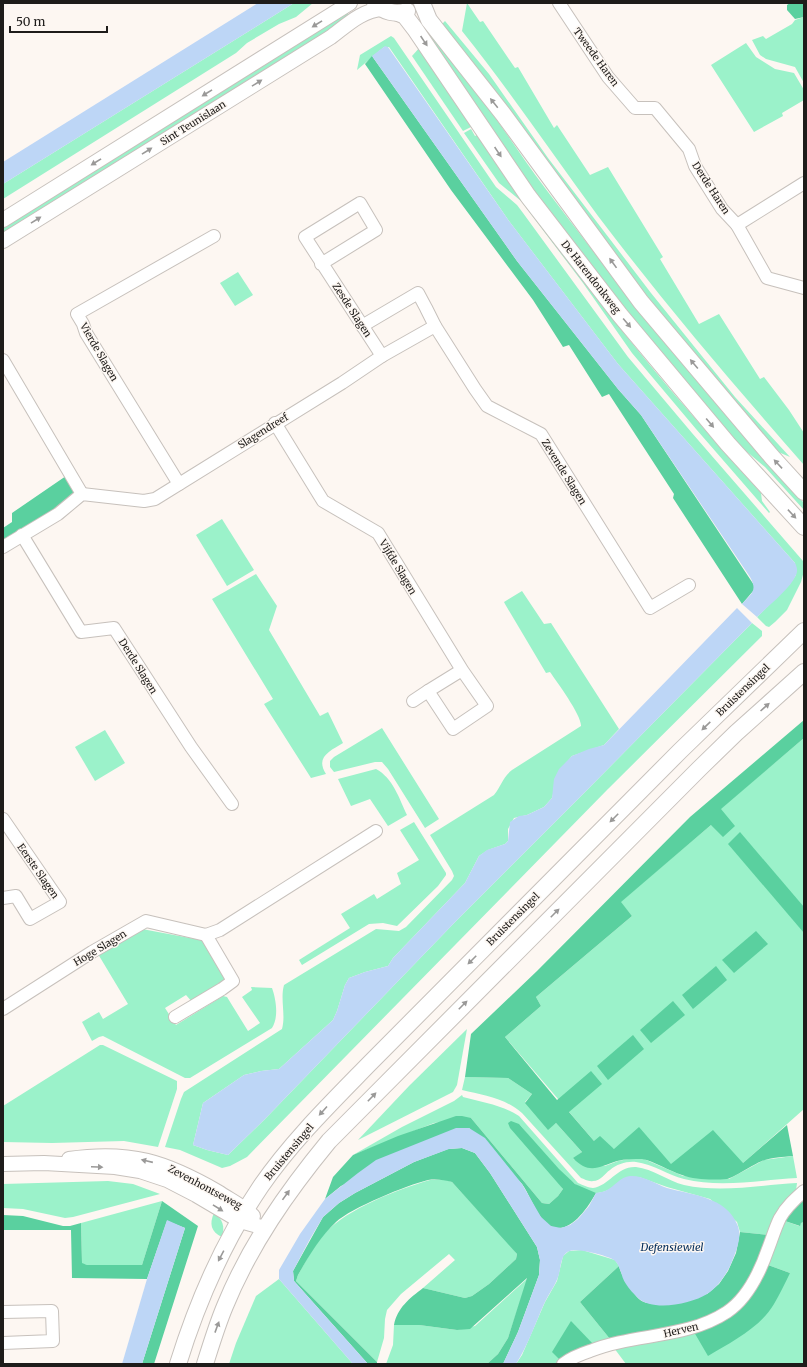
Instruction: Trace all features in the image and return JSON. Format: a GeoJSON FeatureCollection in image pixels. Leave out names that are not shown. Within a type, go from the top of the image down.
{"type":"FeatureCollection","features":[{"type":"Feature","properties":{"kind":"main road"},"geometry":{"type":"LineString","coordinates":[[385,8],[412,8],[418,3]]}},
{"type":"Feature","properties":{"kind":"main road"},"geometry":{"type":"LineString","coordinates":[[422,3],[428,20],[503,114],[642,302],[772,458],[804,492]]}},
{"type":"Feature","properties":{"kind":"main road","name":"De Harendonkweg"},"geometry":{"type":"LineString","coordinates":[[385,8],[405,16],[528,196],[620,315],[728,444],[804,526]]}},
{"type":"Feature","properties":{"kind":"main road","name":"Bruistensingel"},"geometry":{"type":"LineString","coordinates":[[178,1364],[209,1280],[243,1215],[261,1186],[287,1151],[333,1101],[680,751],[804,631]]}},
{"type":"Feature","properties":{"kind":"main road"},"geometry":{"type":"LineString","coordinates":[[205,1364],[230,1296],[250,1254],[265,1228],[302,1174],[334,1136],[699,769],[736,733],[804,672]]}},
{"type":"Feature","properties":{"kind":"street","name":"Sint Teunislaan"},"geometry":{"type":"LineString","coordinates":[[3,220],[350,3]]}},
{"type":"Feature","properties":{"kind":"street","name":"Tweede Haren"},"geometry":{"type":"LineString","coordinates":[[559,3],[608,77],[635,108]]}},
{"type":"Feature","properties":{"kind":"street","name":"Sint Teunislaan"},"geometry":{"type":"LineString","coordinates":[[3,241],[331,37],[359,16],[372,10],[385,8]]}},
{"type":"Feature","properties":{"kind":"street","name":"Derde Haren"},"geometry":{"type":"LineString","coordinates":[[635,108],[655,108],[689,149],[695,166],[722,209],[737,225],[768,278],[804,288]]}},
{"type":"Feature","properties":{"kind":"street"},"geometry":{"type":"LineString","coordinates":[[737,225],[804,183]]}},
{"type":"Feature","properties":{"kind":"street","name":"Zesde Slagen"},"geometry":{"type":"LineString","coordinates":[[321,264],[376,230],[360,203],[305,237],[321,264],[382,356]]}},
{"type":"Feature","properties":{"kind":"street","name":"Vierde Slagen"},"geometry":{"type":"LineString","coordinates":[[179,484],[86,333],[77,314],[214,236]]}},
{"type":"Feature","properties":{"kind":"street","name":"Zevende Slagen"},"geometry":{"type":"LineString","coordinates":[[362,326],[418,293],[435,326],[487,406],[541,434],[650,608],[689,585]]}},
{"type":"Feature","properties":{"kind":"street","name":"Slagendreef"},"geometry":{"type":"LineString","coordinates":[[82,494],[144,501],[154,499],[342,383],[382,356],[435,326]]}},
{"type":"Feature","properties":{"kind":"street"},"geometry":{"type":"LineString","coordinates":[[3,360],[82,494],[58,514],[3,547]]}},
{"type":"Feature","properties":{"kind":"street","name":"Vijfde Slagen"},"geometry":{"type":"LineString","coordinates":[[275,423],[323,501],[378,533],[462,670],[488,706],[453,729],[428,691]]}},
{"type":"Feature","properties":{"kind":"street","name":"Derde Slagen"},"geometry":{"type":"LineString","coordinates":[[22,535],[82,632],[114,628],[191,748],[232,804]]}},
{"type":"Feature","properties":{"kind":"street"},"geometry":{"type":"LineString","coordinates":[[413,701],[462,670]]}},
{"type":"Feature","properties":{"kind":"street","name":"Eerste Slagen"},"geometry":{"type":"LineString","coordinates":[[3,819],[60,902],[30,919],[16,896],[3,898]]}},
{"type":"Feature","properties":{"kind":"street"},"geometry":{"type":"LineString","coordinates":[[175,1016],[233,981],[206,935],[220,930],[376,831]]}},
{"type":"Feature","properties":{"kind":"street","name":"Hoge Slagen"},"geometry":{"type":"LineString","coordinates":[[3,1009],[92,952],[146,921],[206,935]]}},
{"type":"Feature","properties":{"kind":"street","name":"Zevenhontseweg"},"geometry":{"type":"LineString","coordinates":[[3,1164],[44,1163],[128,1168],[155,1175],[243,1215]]}},
{"type":"Feature","properties":{"kind":"street","name":"Herven"},"geometry":{"type":"LineString","coordinates":[[563,1364],[582,1354],[618,1341],[692,1329],[708,1323],[728,1311],[742,1298],[753,1283],[761,1267],[780,1218],[788,1205],[804,1191]]}},
{"type":"Feature","properties":{"kind":"street"},"geometry":{"type":"LineString","coordinates":[[243,1215],[265,1228]]}},
{"type":"Feature","properties":{"kind":"street"},"geometry":{"type":"LineString","coordinates":[[3,1312],[52,1311],[53,1341],[3,1343]]}},
{"type":"Feature","properties":{"kind":"green space"},"geometry":{"type":"Polygon","coordinates":[[[294,3],[313,3],[296,17],[279,24],[247,43],[236,53],[3,199],[3,184],[294,3]]]}},
{"type":"Feature","properties":{"kind":"green space"},"geometry":{"type":"Polygon","coordinates":[[[467,3],[480,22],[483,21],[515,68],[518,67],[554,128],[557,125],[590,175],[608,167],[663,257],[660,259],[699,324],[719,314],[760,379],[764,377],[804,433],[804,465],[648,280],[598,216],[462,31],[467,3]]]}},
{"type":"Feature","properties":{"kind":"green space"},"geometry":{"type":"Polygon","coordinates":[[[790,3],[804,3],[804,17],[795,19],[787,10],[787,5],[790,3]]]}},
{"type":"Feature","properties":{"kind":"green space"},"geometry":{"type":"Polygon","coordinates":[[[346,11],[351,17],[3,237],[3,224],[346,11]]]}},
{"type":"Feature","properties":{"kind":"green space"},"geometry":{"type":"Polygon","coordinates":[[[804,17],[804,83],[795,67],[766,59],[760,55],[752,40],[763,36],[766,39],[792,24],[795,20],[804,17]]]}},
{"type":"Feature","properties":{"kind":"green space"},"geometry":{"type":"Polygon","coordinates":[[[445,21],[489,74],[548,158],[651,293],[735,397],[790,457],[776,451],[646,296],[439,27],[445,21]]]}},
{"type":"Feature","properties":{"kind":"green space"},"geometry":{"type":"Polygon","coordinates":[[[434,33],[463,71],[545,188],[607,269],[703,388],[804,503],[804,510],[765,467],[746,451],[711,415],[625,311],[535,193],[428,39],[434,33]]]}},
{"type":"Feature","properties":{"kind":"green space"},"geometry":{"type":"Polygon","coordinates":[[[391,36],[394,38],[496,187],[517,205],[628,357],[803,561],[804,571],[801,582],[787,610],[769,627],[757,617],[789,585],[796,575],[795,563],[618,364],[509,221],[389,47],[384,47],[357,70],[360,55],[391,36]]]}},
{"type":"Feature","properties":{"kind":"green space"},"geometry":{"type":"Polygon","coordinates":[[[746,43],[756,57],[775,69],[794,73],[804,90],[804,100],[782,113],[783,116],[754,132],[711,65],[746,43]]]}},
{"type":"Feature","properties":{"kind":"green space"},"geometry":{"type":"Polygon","coordinates":[[[421,46],[445,80],[471,127],[463,131],[412,56],[421,46]]]}},
{"type":"Feature","properties":{"kind":"green space"},"geometry":{"type":"Polygon","coordinates":[[[372,56],[517,261],[618,389],[641,415],[754,585],[754,590],[742,604],[673,498],[674,494],[609,394],[602,397],[569,345],[563,347],[533,300],[451,190],[365,64],[372,56]]]}},
{"type":"Feature","properties":{"kind":"green space"},"geometry":{"type":"Polygon","coordinates":[[[471,129],[475,136],[477,135],[626,336],[692,415],[761,493],[762,501],[770,512],[769,513],[632,353],[583,283],[521,201],[499,183],[464,133],[471,129]]]}},
{"type":"Feature","properties":{"kind":"green space"},"geometry":{"type":"Polygon","coordinates":[[[238,272],[253,295],[235,306],[220,283],[238,272]]]}},
{"type":"Feature","properties":{"kind":"green space"},"geometry":{"type":"Polygon","coordinates":[[[66,476],[73,487],[74,492],[69,498],[52,512],[3,542],[3,528],[12,522],[12,513],[66,476]]]}},
{"type":"Feature","properties":{"kind":"green space"},"geometry":{"type":"Polygon","coordinates":[[[222,519],[254,570],[227,586],[196,535],[222,519]]]}},
{"type":"Feature","properties":{"kind":"green space"},"geometry":{"type":"Polygon","coordinates":[[[256,574],[277,606],[269,630],[320,716],[328,712],[343,743],[329,752],[323,759],[323,768],[326,774],[311,778],[264,704],[273,699],[212,599],[256,574]]]}},
{"type":"Feature","properties":{"kind":"green space"},"geometry":{"type":"Polygon","coordinates":[[[522,591],[544,624],[551,623],[619,729],[604,745],[572,756],[567,762],[554,790],[552,798],[544,807],[527,815],[514,818],[508,829],[508,841],[505,844],[488,850],[479,856],[465,883],[393,958],[388,966],[349,978],[345,985],[333,1020],[279,1069],[244,1075],[203,1103],[193,1145],[228,1155],[265,1119],[458,919],[752,623],[762,631],[762,636],[607,790],[247,1157],[230,1166],[222,1168],[180,1150],[165,1147],[184,1092],[282,1029],[284,985],[376,929],[399,931],[406,927],[452,880],[454,876],[452,871],[430,835],[494,795],[506,776],[512,770],[581,726],[578,715],[550,672],[546,673],[504,602],[522,591]]]}},
{"type":"Feature","properties":{"kind":"green space"},"geometry":{"type":"Polygon","coordinates":[[[804,720],[804,738],[721,809],[735,826],[723,837],[711,825],[621,902],[632,916],[536,997],[541,1006],[505,1037],[557,1100],[591,1071],[602,1084],[569,1112],[594,1141],[600,1136],[614,1149],[639,1127],[671,1164],[713,1130],[743,1163],[787,1125],[793,1156],[778,1157],[766,1160],[727,1179],[687,1177],[642,1159],[620,1160],[594,1168],[584,1166],[573,1158],[582,1152],[556,1123],[548,1130],[525,1103],[532,1094],[508,1078],[465,1077],[471,1034],[537,971],[690,817],[804,720]]]}},
{"type":"Feature","properties":{"kind":"green space"},"geometry":{"type":"Polygon","coordinates":[[[382,728],[439,819],[425,828],[388,769],[382,762],[375,762],[334,772],[330,767],[330,761],[334,757],[382,728]]]}},
{"type":"Feature","properties":{"kind":"green space"},"geometry":{"type":"Polygon","coordinates":[[[105,730],[125,763],[95,781],[75,747],[105,730]]]}},
{"type":"Feature","properties":{"kind":"green space"},"geometry":{"type":"Polygon","coordinates":[[[804,738],[804,1109],[743,1163],[671,1164],[614,1149],[594,1141],[505,1037],[541,1006],[536,997],[632,916],[620,902],[711,825],[720,809],[804,738]]]}},
{"type":"Feature","properties":{"kind":"green space"},"geometry":{"type":"Polygon","coordinates":[[[376,769],[391,783],[407,815],[388,826],[370,799],[351,806],[338,779],[376,769]]]}},
{"type":"Feature","properties":{"kind":"green space"},"geometry":{"type":"Polygon","coordinates":[[[414,822],[446,873],[438,886],[397,926],[383,923],[369,924],[302,965],[299,960],[350,928],[341,914],[374,894],[377,899],[401,884],[397,873],[419,860],[400,830],[414,822]]]}},
{"type":"Feature","properties":{"kind":"green space"},"geometry":{"type":"Polygon","coordinates":[[[740,832],[804,907],[804,933],[728,844],[740,832]]]}},
{"type":"Feature","properties":{"kind":"green space"},"geometry":{"type":"Polygon","coordinates":[[[142,929],[206,941],[227,979],[193,1003],[186,995],[165,1008],[176,1025],[223,996],[227,997],[248,1031],[260,1023],[242,997],[252,990],[251,987],[272,988],[276,1003],[276,1019],[272,1028],[190,1078],[185,1078],[103,1036],[92,1041],[82,1022],[99,1012],[103,1019],[128,1004],[98,954],[142,929]]]}},
{"type":"Feature","properties":{"kind":"green space"},"geometry":{"type":"Polygon","coordinates":[[[756,931],[768,944],[734,973],[722,960],[756,931]]]}},
{"type":"Feature","properties":{"kind":"green space"},"geometry":{"type":"Polygon","coordinates":[[[716,966],[727,980],[693,1009],[682,995],[716,966]]]}},
{"type":"Feature","properties":{"kind":"green space"},"geometry":{"type":"Polygon","coordinates":[[[673,1001],[685,1015],[651,1043],[640,1030],[673,1001]]]}},
{"type":"Feature","properties":{"kind":"green space"},"geometry":{"type":"Polygon","coordinates":[[[467,1029],[457,1085],[453,1092],[358,1140],[409,1086],[467,1029]]]}},
{"type":"Feature","properties":{"kind":"green space"},"geometry":{"type":"Polygon","coordinates":[[[633,1035],[644,1049],[608,1080],[597,1066],[633,1035]]]}},
{"type":"Feature","properties":{"kind":"green space"},"geometry":{"type":"Polygon","coordinates":[[[100,1045],[103,1045],[177,1081],[177,1089],[158,1147],[124,1141],[52,1143],[3,1142],[3,1106],[100,1045]]]}},
{"type":"Feature","properties":{"kind":"green space"},"geometry":{"type":"Polygon","coordinates":[[[465,1077],[508,1078],[532,1094],[525,1102],[548,1129],[556,1123],[582,1152],[573,1159],[605,1166],[629,1159],[644,1159],[683,1176],[729,1179],[764,1160],[793,1156],[797,1178],[740,1183],[698,1182],[678,1177],[642,1163],[629,1162],[616,1166],[596,1181],[588,1181],[581,1178],[522,1113],[501,1100],[462,1090],[465,1077]]]}},
{"type":"Feature","properties":{"kind":"green space"},"geometry":{"type":"Polygon","coordinates":[[[462,1095],[463,1097],[499,1106],[519,1116],[578,1183],[590,1188],[604,1184],[624,1170],[636,1167],[648,1170],[684,1185],[712,1188],[740,1188],[797,1183],[796,1191],[768,1235],[740,1232],[737,1222],[710,1199],[667,1187],[639,1177],[599,1193],[586,1190],[565,1175],[519,1124],[563,1189],[549,1204],[542,1203],[471,1118],[434,1123],[353,1155],[402,1127],[454,1101],[462,1095]]]}},
{"type":"Feature","properties":{"kind":"green space"},"geometry":{"type":"Polygon","coordinates":[[[456,1116],[471,1118],[542,1203],[549,1204],[563,1189],[510,1128],[508,1123],[511,1121],[519,1124],[559,1169],[575,1184],[596,1193],[586,1209],[572,1223],[564,1227],[556,1228],[548,1224],[540,1216],[522,1184],[469,1128],[341,1186],[325,1199],[333,1177],[353,1155],[398,1136],[456,1116]]]}},
{"type":"Feature","properties":{"kind":"green space"},"geometry":{"type":"Polygon","coordinates":[[[462,1148],[475,1153],[490,1173],[537,1247],[540,1260],[539,1275],[518,1332],[503,1364],[487,1364],[498,1354],[508,1338],[527,1278],[470,1329],[457,1330],[419,1325],[394,1325],[401,1308],[423,1288],[465,1298],[472,1296],[489,1284],[516,1259],[517,1254],[452,1182],[428,1180],[380,1198],[343,1216],[325,1234],[315,1247],[296,1281],[377,1362],[377,1364],[368,1364],[294,1281],[293,1271],[323,1217],[339,1203],[414,1162],[448,1149],[462,1148]]]}},
{"type":"Feature","properties":{"kind":"green space"},"geometry":{"type":"Polygon","coordinates":[[[430,1180],[446,1180],[452,1182],[511,1246],[517,1254],[516,1259],[489,1284],[472,1296],[465,1298],[423,1288],[455,1260],[449,1254],[401,1294],[387,1310],[384,1338],[377,1362],[296,1281],[310,1253],[325,1233],[335,1224],[359,1208],[389,1194],[430,1180]]]}},
{"type":"Feature","properties":{"kind":"green space"},"geometry":{"type":"Polygon","coordinates":[[[108,1181],[133,1184],[160,1194],[65,1218],[23,1209],[3,1208],[3,1184],[108,1181]]]}},
{"type":"Feature","properties":{"kind":"green space"},"geometry":{"type":"Polygon","coordinates":[[[804,1198],[804,1222],[801,1223],[800,1226],[785,1221],[789,1214],[804,1198]]]}},
{"type":"Feature","properties":{"kind":"green space"},"geometry":{"type":"Polygon","coordinates":[[[162,1201],[142,1265],[82,1264],[81,1223],[162,1201]]]}},
{"type":"Feature","properties":{"kind":"green space"},"geometry":{"type":"Polygon","coordinates":[[[162,1201],[198,1226],[154,1364],[142,1364],[185,1228],[167,1221],[147,1279],[72,1278],[71,1230],[3,1230],[3,1215],[23,1216],[63,1226],[81,1223],[82,1263],[87,1265],[142,1265],[162,1201]]]}},
{"type":"Feature","properties":{"kind":"green space"},"geometry":{"type":"Polygon","coordinates":[[[214,1213],[222,1224],[222,1237],[215,1233],[211,1224],[214,1213]]]}},
{"type":"Feature","properties":{"kind":"green space"},"geometry":{"type":"Polygon","coordinates":[[[785,1221],[799,1226],[804,1222],[804,1364],[626,1364],[614,1348],[790,1273],[768,1265],[775,1243],[785,1221]]]}},
{"type":"Feature","properties":{"kind":"green space"},"geometry":{"type":"Polygon","coordinates":[[[740,1232],[768,1235],[764,1248],[740,1295],[707,1319],[610,1339],[580,1302],[619,1266],[624,1279],[630,1288],[639,1299],[644,1302],[654,1304],[707,1294],[719,1284],[728,1271],[736,1253],[740,1232]]]}},
{"type":"Feature","properties":{"kind":"green space"},"geometry":{"type":"Polygon","coordinates":[[[582,1250],[615,1260],[619,1266],[580,1302],[610,1339],[557,1364],[516,1364],[522,1355],[545,1302],[557,1281],[563,1256],[569,1251],[582,1250]]]}},
{"type":"Feature","properties":{"kind":"green space"},"geometry":{"type":"Polygon","coordinates":[[[768,1265],[790,1273],[774,1304],[768,1313],[753,1327],[708,1356],[694,1332],[710,1327],[768,1265]]]}},
{"type":"Feature","properties":{"kind":"green space"},"geometry":{"type":"Polygon","coordinates":[[[528,1278],[508,1338],[498,1354],[487,1364],[386,1364],[393,1345],[394,1325],[419,1325],[457,1330],[475,1326],[528,1278]]]}},
{"type":"Feature","properties":{"kind":"green space"},"geometry":{"type":"Polygon","coordinates":[[[279,1279],[353,1364],[229,1364],[236,1343],[256,1296],[279,1279]]]}},
{"type":"Feature","properties":{"kind":"green space"},"geometry":{"type":"Polygon","coordinates":[[[571,1321],[594,1345],[561,1361],[552,1352],[571,1321]]]}},
{"type":"Feature","properties":{"kind":"water"},"geometry":{"type":"Polygon","coordinates":[[[258,3],[294,3],[3,184],[3,162],[258,3]]]}},
{"type":"Feature","properties":{"kind":"water"},"geometry":{"type":"Polygon","coordinates":[[[385,46],[388,47],[509,221],[618,364],[795,563],[797,572],[789,586],[757,617],[742,604],[751,595],[753,589],[750,577],[641,415],[618,389],[517,261],[372,56],[385,46]]]}},
{"type":"Feature","properties":{"kind":"water"},"geometry":{"type":"Polygon","coordinates":[[[737,608],[752,623],[458,919],[265,1119],[228,1155],[193,1145],[203,1103],[244,1075],[279,1069],[333,1020],[345,985],[349,978],[388,966],[393,958],[465,883],[479,856],[487,850],[505,844],[508,841],[510,822],[519,816],[527,815],[544,807],[552,798],[554,779],[559,769],[572,756],[604,745],[737,608]]]}},
{"type":"Feature","properties":{"kind":"water","name":"Defensiewiel"},"geometry":{"type":"Polygon","coordinates":[[[456,1128],[469,1128],[485,1138],[522,1184],[541,1217],[551,1226],[561,1228],[570,1225],[578,1219],[589,1206],[596,1193],[606,1191],[623,1178],[630,1176],[644,1178],[667,1188],[707,1198],[717,1203],[732,1215],[739,1229],[738,1244],[729,1268],[721,1281],[707,1294],[700,1298],[692,1301],[662,1306],[653,1305],[638,1298],[624,1281],[618,1265],[611,1258],[586,1251],[574,1250],[567,1252],[563,1257],[556,1282],[516,1364],[503,1364],[518,1332],[539,1275],[540,1260],[537,1247],[490,1173],[475,1153],[462,1148],[449,1149],[414,1162],[339,1203],[323,1217],[293,1271],[294,1281],[368,1364],[353,1364],[279,1279],[279,1270],[300,1234],[325,1199],[376,1160],[456,1128]]]}},
{"type":"Feature","properties":{"kind":"water"},"geometry":{"type":"Polygon","coordinates":[[[167,1220],[185,1228],[142,1364],[122,1364],[147,1279],[167,1220]]]}}]}
